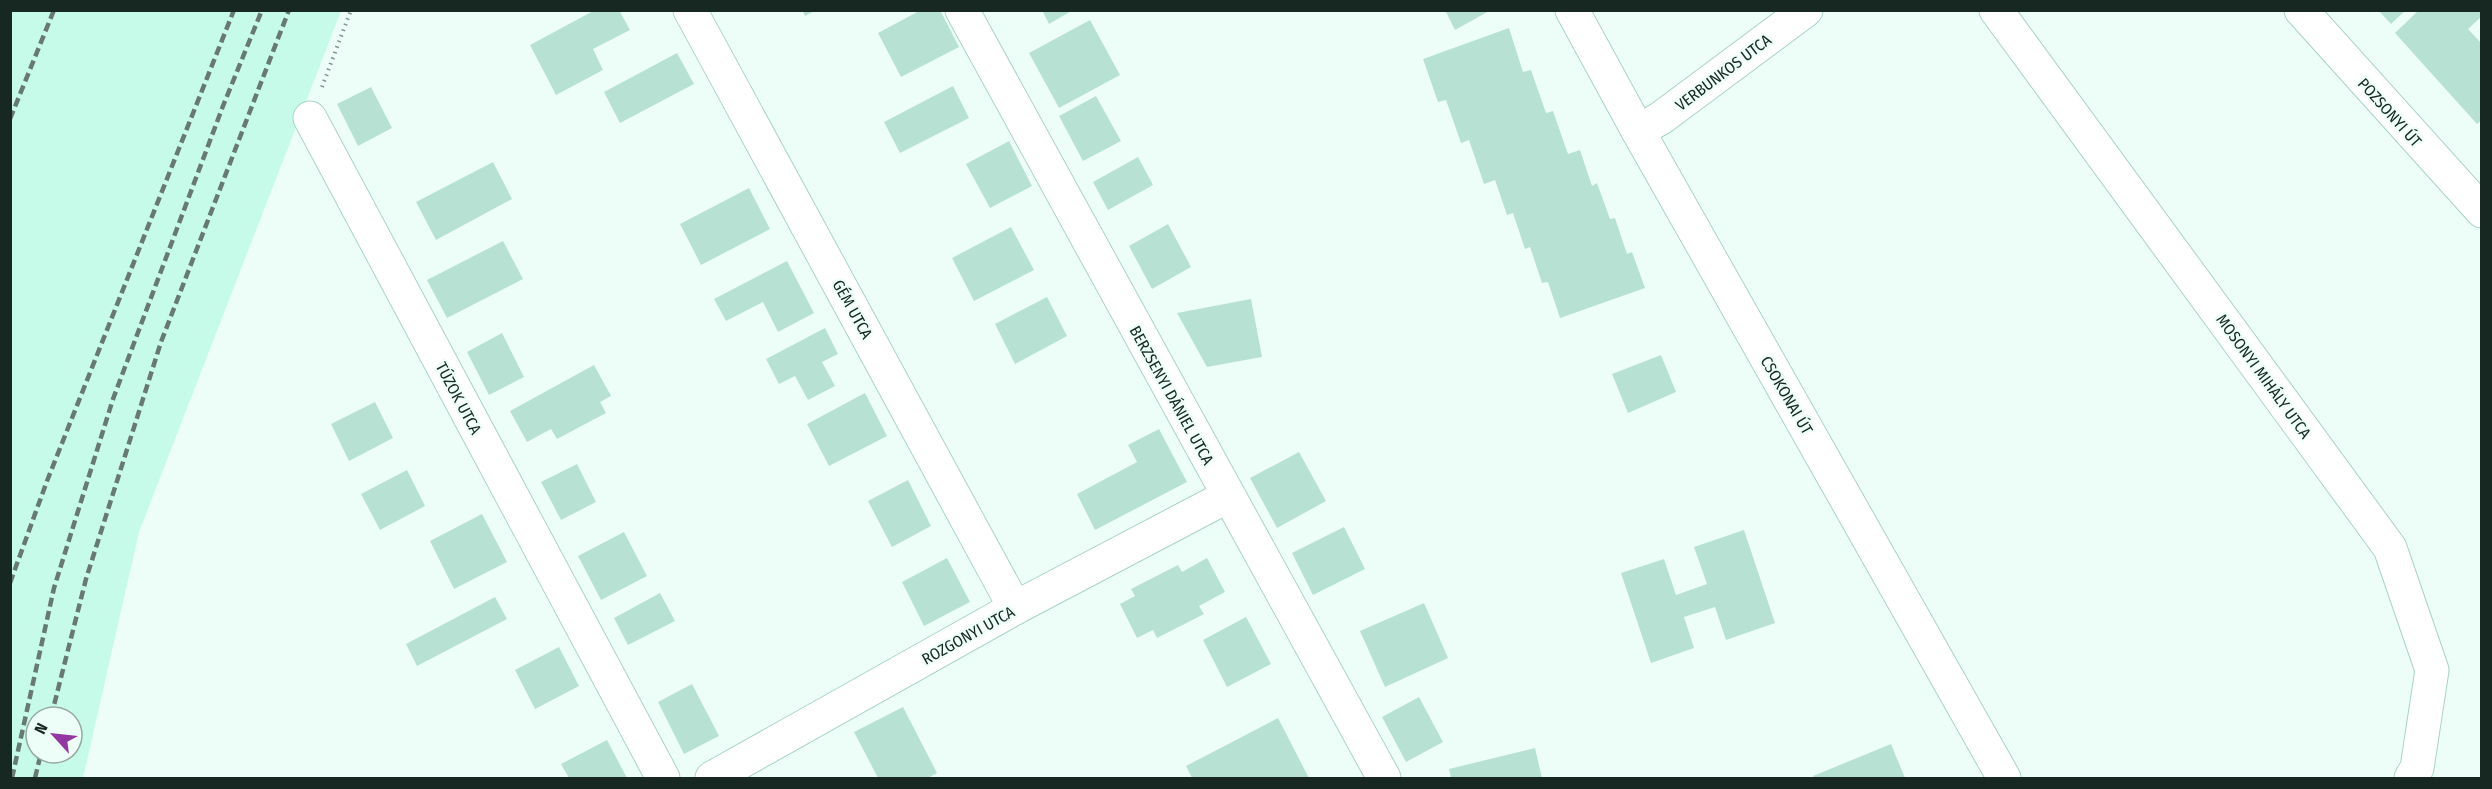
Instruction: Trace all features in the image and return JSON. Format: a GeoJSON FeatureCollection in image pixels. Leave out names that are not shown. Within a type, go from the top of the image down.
{"type":"FeatureCollection","features":[{"type":"Feature","properties":{"kind":"street","name":"GÉM UTCA"},"geometry":{"type":"LineString","coordinates":[[690,10],[1015,608]]}},
{"type":"Feature","properties":{"kind":"street","name":"BERZSENYI DÁNIEL UTCA"},"geometry":{"type":"LineString","coordinates":[[962,10],[1384,778]]}},
{"type":"Feature","properties":{"kind":"street","name":"CSOKONAI ÚT"},"geometry":{"type":"LineString","coordinates":[[1572,10],[2004,778]]}},
{"type":"Feature","properties":{"kind":"street","name":"VERBUNKOS UTCA"},"geometry":{"type":"LineString","coordinates":[[1638,131],[1661,118],[1806,10]]}},
{"type":"Feature","properties":{"kind":"street","name":"MOSONYI MIHÁLY UTCA"},"geometry":{"type":"LineString","coordinates":[[1996,10],[2390,548],[2432,670],[2417,768],[2411,778]]}},
{"type":"Feature","properties":{"kind":"street","name":"POZSONYI ÚT"},"geometry":{"type":"LineString","coordinates":[[2301,10],[2481,211]]}},
{"type":"Feature","properties":{"kind":"street","name":"TÚZOK UTCA"},"geometry":{"type":"LineString","coordinates":[[310,118],[663,778]]}},
{"type":"Feature","properties":{"kind":"street","name":"ROZGONYI UTCA"},"geometry":{"type":"LineString","coordinates":[[712,778],[1015,608],[1228,496]]}},
{"type":"Feature","properties":{"kind":"path"},"geometry":{"type":"LineString","coordinates":[[310,118],[351,10]]}},
{"type":"Feature","properties":{"kind":"shaded area"},"geometry":{"type":"Polygon","coordinates":[[[13,10],[341,11],[139,532],[83,778],[11,778],[10,18],[13,10]]]}},
{"type":"Feature","properties":{"kind":"building"},"geometry":{"type":"Polygon","coordinates":[[[595,10],[619,10],[630,30],[593,49],[603,70],[556,95],[530,45],[595,10]]]}},
{"type":"Feature","properties":{"kind":"building"},"geometry":{"type":"Polygon","coordinates":[[[802,10],[816,10],[805,16],[802,10]]]}},
{"type":"Feature","properties":{"kind":"building"},"geometry":{"type":"Polygon","coordinates":[[[921,10],[940,10],[959,47],[901,77],[878,33],[921,10]]]}},
{"type":"Feature","properties":{"kind":"building"},"geometry":{"type":"Polygon","coordinates":[[[1042,10],[1073,10],[1049,24],[1042,10]]]}},
{"type":"Feature","properties":{"kind":"building"},"geometry":{"type":"Polygon","coordinates":[[[1445,10],[1491,10],[1455,30],[1445,10]]]}},
{"type":"Feature","properties":{"kind":"building"},"geometry":{"type":"Polygon","coordinates":[[[2378,10],[2406,10],[2391,24],[2378,10]]]}},
{"type":"Feature","properties":{"kind":"building"},"geometry":{"type":"Polygon","coordinates":[[[2419,10],[2482,10],[2482,16],[2468,29],[2482,44],[2482,120],[2477,124],[2395,33],[2419,10]]]}},
{"type":"Feature","properties":{"kind":"building"},"geometry":{"type":"Polygon","coordinates":[[[1090,20],[1120,75],[1059,108],[1029,53],[1090,20]]]}},
{"type":"Feature","properties":{"kind":"building"},"geometry":{"type":"Polygon","coordinates":[[[1509,28],[1523,72],[1531,70],[1546,113],[1553,111],[1568,154],[1580,150],[1592,186],[1597,183],[1610,219],[1615,218],[1627,254],[1632,252],[1645,288],[1560,318],[1548,282],[1542,283],[1530,247],[1525,249],[1513,213],[1507,215],[1495,180],[1484,184],[1469,140],[1461,143],[1446,100],[1438,102],[1423,59],[1509,28]]]}},
{"type":"Feature","properties":{"kind":"building"},"geometry":{"type":"Polygon","coordinates":[[[677,53],[694,84],[620,123],[604,92],[677,53]]]}},
{"type":"Feature","properties":{"kind":"building"},"geometry":{"type":"Polygon","coordinates":[[[953,86],[969,118],[900,153],[884,122],[953,86]]]}},
{"type":"Feature","properties":{"kind":"building"},"geometry":{"type":"Polygon","coordinates":[[[371,87],[392,128],[358,146],[337,104],[371,87]]]}},
{"type":"Feature","properties":{"kind":"building"},"geometry":{"type":"Polygon","coordinates":[[[1096,96],[1121,141],[1083,161],[1059,116],[1096,96]]]}},
{"type":"Feature","properties":{"kind":"building"},"geometry":{"type":"Polygon","coordinates":[[[1009,141],[1032,186],[990,208],[966,164],[1009,141]]]}},
{"type":"Feature","properties":{"kind":"building"},"geometry":{"type":"Polygon","coordinates":[[[1138,157],[1153,185],[1108,210],[1093,182],[1138,157]]]}},
{"type":"Feature","properties":{"kind":"building"},"geometry":{"type":"Polygon","coordinates":[[[493,162],[512,199],[436,240],[416,202],[493,162]]]}},
{"type":"Feature","properties":{"kind":"building"},"geometry":{"type":"Polygon","coordinates":[[[749,188],[770,229],[701,265],[680,224],[749,188]]]}},
{"type":"Feature","properties":{"kind":"building"},"geometry":{"type":"Polygon","coordinates":[[[1168,224],[1191,267],[1152,289],[1129,246],[1168,224]]]}},
{"type":"Feature","properties":{"kind":"building"},"geometry":{"type":"Polygon","coordinates":[[[1011,227],[1034,270],[974,301],[952,258],[1011,227]]]}},
{"type":"Feature","properties":{"kind":"building"},"geometry":{"type":"Polygon","coordinates":[[[503,241],[523,279],[447,318],[427,280],[503,241]]]}},
{"type":"Feature","properties":{"kind":"building"},"geometry":{"type":"Polygon","coordinates":[[[787,261],[814,313],[778,332],[763,302],[726,321],[714,299],[787,261]]]}},
{"type":"Feature","properties":{"kind":"building"},"geometry":{"type":"Polygon","coordinates":[[[1047,297],[1067,336],[1015,364],[995,324],[1047,297]]]}},
{"type":"Feature","properties":{"kind":"building"},"geometry":{"type":"Polygon","coordinates":[[[1251,299],[1262,357],[1207,367],[1177,313],[1251,299]]]}},
{"type":"Feature","properties":{"kind":"building"},"geometry":{"type":"Polygon","coordinates":[[[825,328],[838,354],[822,362],[835,386],[808,400],[795,376],[779,384],[766,359],[825,328]]]}},
{"type":"Feature","properties":{"kind":"building"},"geometry":{"type":"Polygon","coordinates":[[[502,333],[524,377],[489,395],[467,352],[502,333]]]}},
{"type":"Feature","properties":{"kind":"building"},"geometry":{"type":"Polygon","coordinates":[[[1661,355],[1676,392],[1628,413],[1612,374],[1661,355]]]}},
{"type":"Feature","properties":{"kind":"building"},"geometry":{"type":"Polygon","coordinates":[[[594,365],[611,396],[600,402],[606,413],[557,439],[551,429],[527,442],[510,411],[594,365]]]}},
{"type":"Feature","properties":{"kind":"building"},"geometry":{"type":"Polygon","coordinates":[[[865,393],[887,436],[829,466],[807,424],[865,393]]]}},
{"type":"Feature","properties":{"kind":"building"},"geometry":{"type":"Polygon","coordinates":[[[375,402],[393,438],[349,461],[331,424],[375,402]]]}},
{"type":"Feature","properties":{"kind":"building"},"geometry":{"type":"Polygon","coordinates":[[[1159,429],[1187,482],[1095,530],[1077,494],[1137,462],[1128,445],[1159,429]]]}},
{"type":"Feature","properties":{"kind":"building"},"geometry":{"type":"Polygon","coordinates":[[[1299,452],[1326,501],[1277,528],[1250,478],[1299,452]]]}},
{"type":"Feature","properties":{"kind":"building"},"geometry":{"type":"Polygon","coordinates":[[[577,464],[596,502],[561,520],[541,482],[577,464]]]}},
{"type":"Feature","properties":{"kind":"building"},"geometry":{"type":"Polygon","coordinates":[[[407,470],[425,506],[380,530],[361,494],[407,470]]]}},
{"type":"Feature","properties":{"kind":"building"},"geometry":{"type":"Polygon","coordinates":[[[908,480],[931,526],[892,547],[868,501],[908,480]]]}},
{"type":"Feature","properties":{"kind":"building"},"geometry":{"type":"Polygon","coordinates":[[[482,514],[507,562],[454,589],[430,541],[482,514]]]}},
{"type":"Feature","properties":{"kind":"building"},"geometry":{"type":"Polygon","coordinates":[[[1344,527],[1365,569],[1313,595],[1292,553],[1344,527]]]}},
{"type":"Feature","properties":{"kind":"building"},"geometry":{"type":"Polygon","coordinates":[[[1744,530],[1775,623],[1726,640],[1715,607],[1684,617],[1694,648],[1651,663],[1621,573],[1664,559],[1676,595],[1707,584],[1694,547],[1744,530]]]}},
{"type":"Feature","properties":{"kind":"building"},"geometry":{"type":"Polygon","coordinates":[[[624,532],[647,576],[601,600],[578,556],[624,532]]]}},
{"type":"Feature","properties":{"kind":"building"},"geometry":{"type":"Polygon","coordinates":[[[947,558],[970,602],[924,626],[902,582],[947,558]]]}},
{"type":"Feature","properties":{"kind":"building"},"geometry":{"type":"Polygon","coordinates":[[[1207,558],[1225,592],[1199,606],[1204,614],[1157,638],[1153,630],[1137,638],[1120,604],[1135,596],[1131,589],[1178,565],[1182,572],[1207,558]]]}},
{"type":"Feature","properties":{"kind":"building"},"geometry":{"type":"Polygon","coordinates":[[[660,593],[675,621],[628,645],[614,618],[660,593]]]}},
{"type":"Feature","properties":{"kind":"building"},"geometry":{"type":"Polygon","coordinates":[[[495,597],[507,619],[417,666],[406,644],[495,597]]]}},
{"type":"Feature","properties":{"kind":"building"},"geometry":{"type":"Polygon","coordinates":[[[1424,603],[1448,658],[1385,687],[1360,631],[1424,603]]]}},
{"type":"Feature","properties":{"kind":"building"},"geometry":{"type":"Polygon","coordinates":[[[1246,617],[1271,664],[1227,687],[1203,640],[1246,617]]]}},
{"type":"Feature","properties":{"kind":"building"},"geometry":{"type":"Polygon","coordinates":[[[559,647],[579,686],[535,709],[515,670],[559,647]]]}},
{"type":"Feature","properties":{"kind":"building"},"geometry":{"type":"Polygon","coordinates":[[[692,684],[719,736],[684,754],[658,702],[692,684]]]}},
{"type":"Feature","properties":{"kind":"building"},"geometry":{"type":"Polygon","coordinates":[[[1419,697],[1443,742],[1406,762],[1382,717],[1419,697]]]}},
{"type":"Feature","properties":{"kind":"building"},"geometry":{"type":"Polygon","coordinates":[[[903,707],[937,773],[928,778],[878,778],[854,732],[903,707]]]}},
{"type":"Feature","properties":{"kind":"building"},"geometry":{"type":"Polygon","coordinates":[[[1278,718],[1309,778],[1192,778],[1186,766],[1278,718]]]}},
{"type":"Feature","properties":{"kind":"building"},"geometry":{"type":"Polygon","coordinates":[[[607,740],[627,778],[569,778],[561,764],[607,740]]]}},
{"type":"Feature","properties":{"kind":"building"},"geometry":{"type":"Polygon","coordinates":[[[1891,744],[1905,778],[1814,778],[1813,776],[1891,744]]]}},
{"type":"Feature","properties":{"kind":"building"},"geometry":{"type":"Polygon","coordinates":[[[1535,748],[1542,778],[1451,778],[1449,769],[1535,748]]]}},
{"type":"Feature","properties":{"kind":"railway"},"geometry":{"type":"LineString","coordinates":[[10,119],[54,10]]}},
{"type":"Feature","properties":{"kind":"railway"},"geometry":{"type":"LineString","coordinates":[[10,583],[47,481],[234,10]]}},
{"type":"Feature","properties":{"kind":"railway"},"geometry":{"type":"LineString","coordinates":[[12,778],[54,588],[113,399],[223,106],[262,10]]}},
{"type":"Feature","properties":{"kind":"railway"},"geometry":{"type":"LineString","coordinates":[[54,705],[86,579],[161,342],[289,10]]}},
{"type":"Feature","properties":{"kind":"railway"},"geometry":{"type":"LineString","coordinates":[[35,778],[38,765]]}}]}
